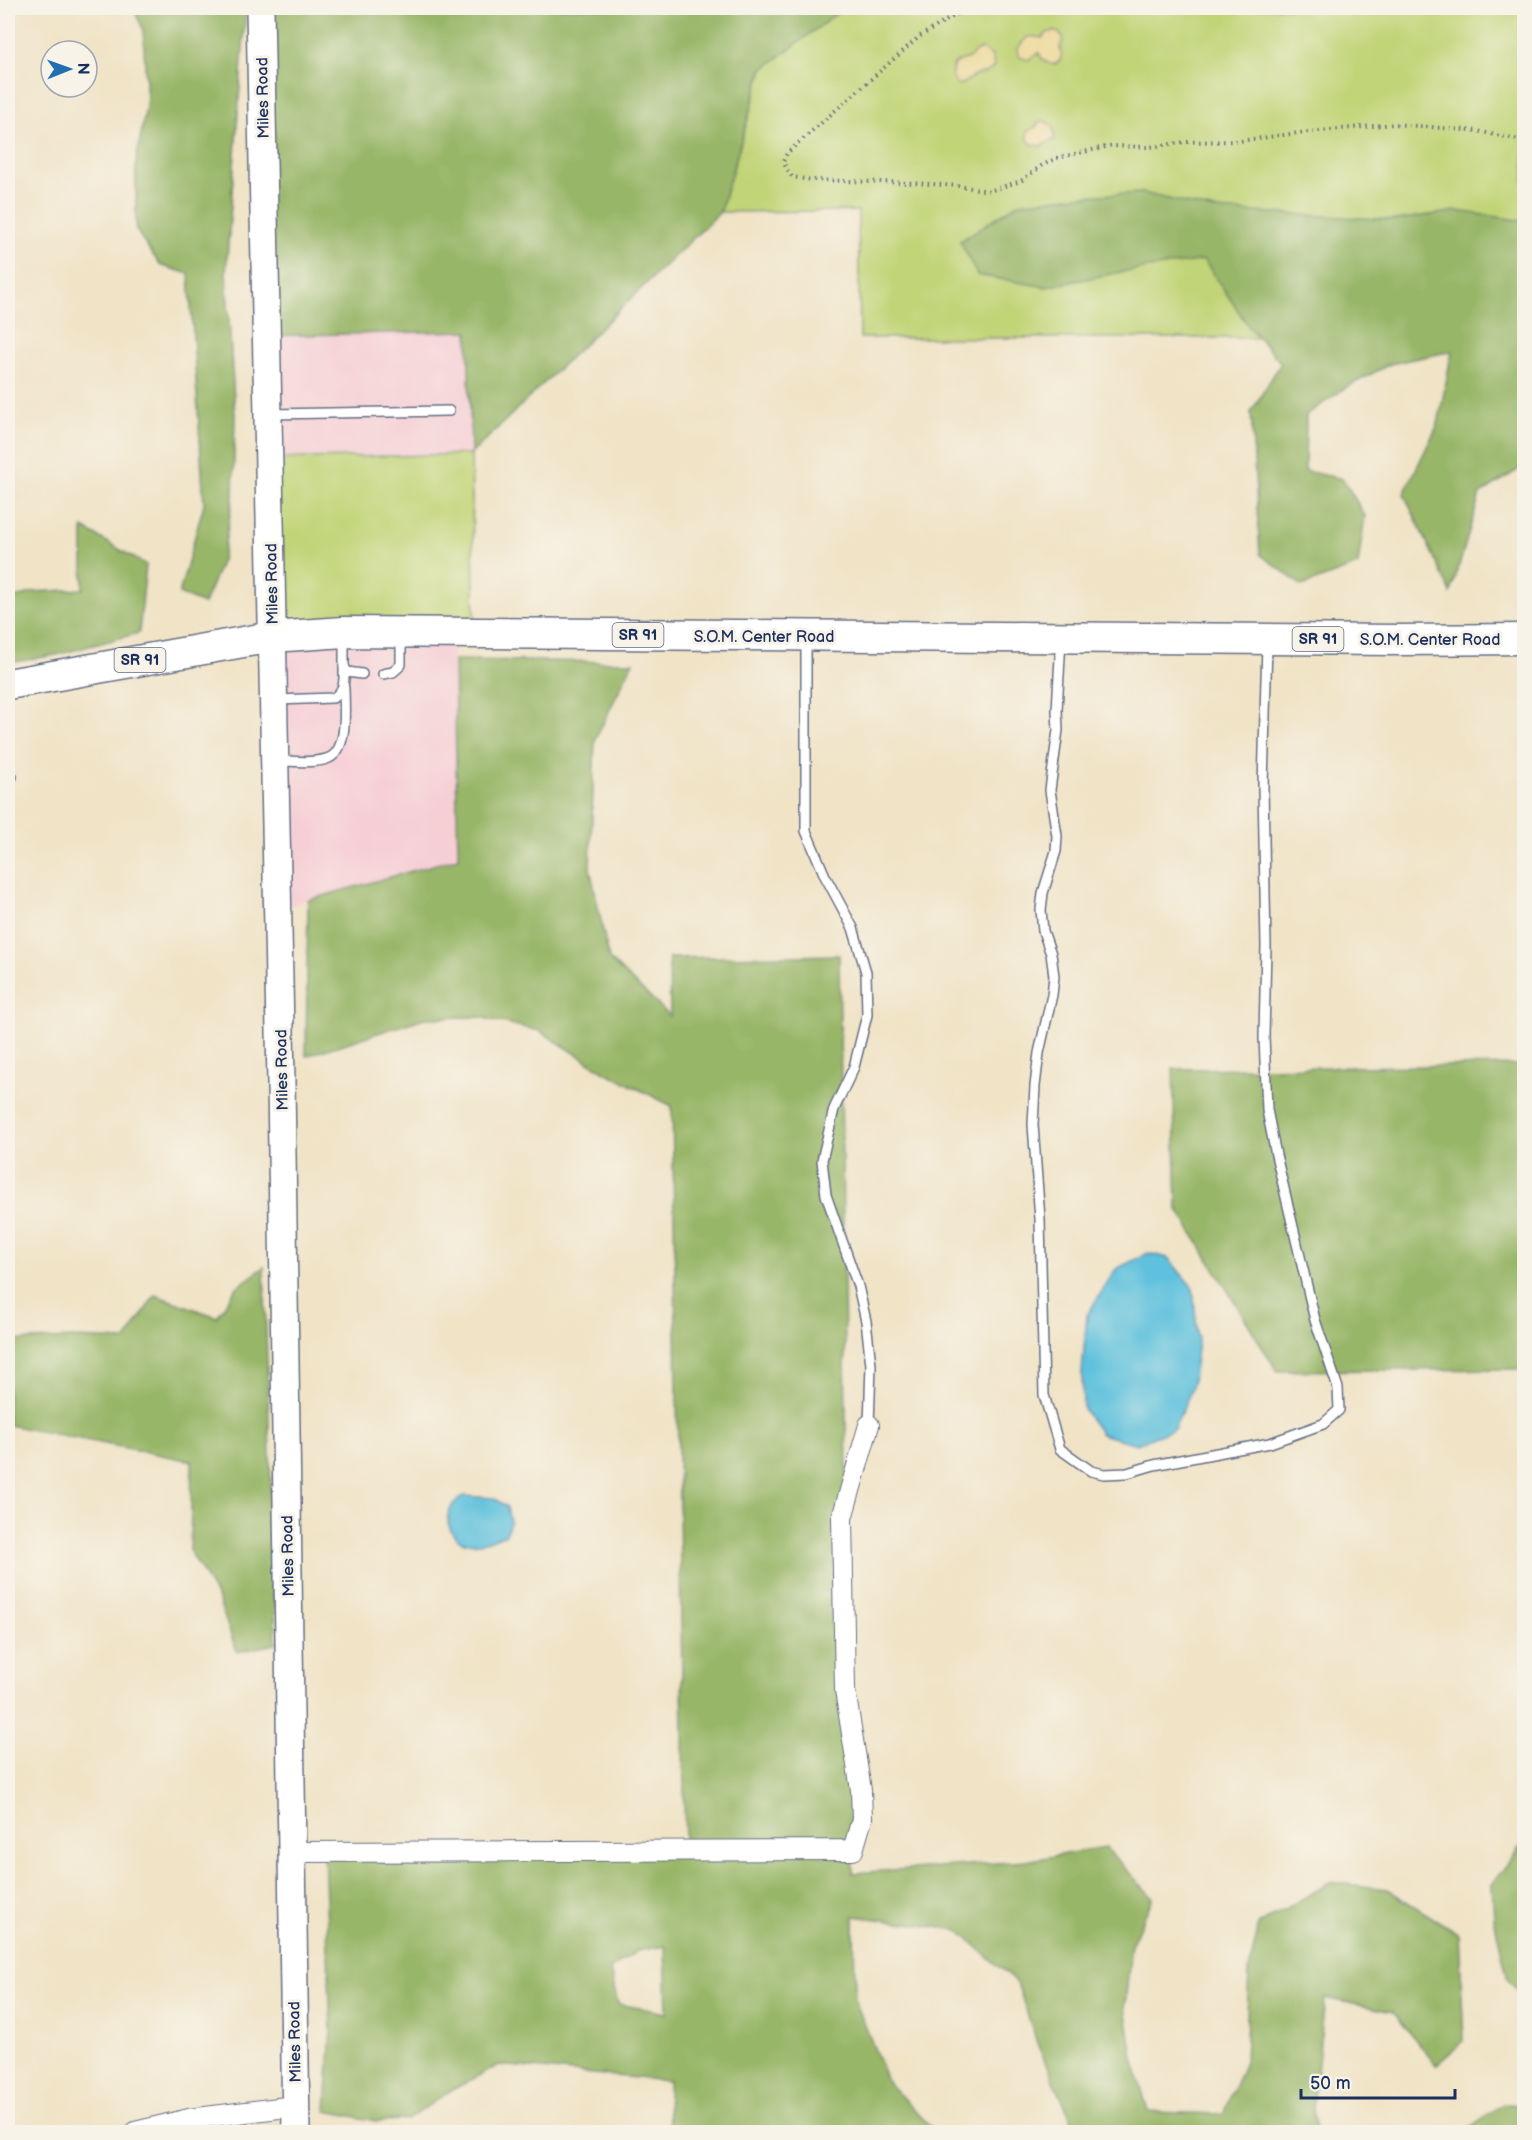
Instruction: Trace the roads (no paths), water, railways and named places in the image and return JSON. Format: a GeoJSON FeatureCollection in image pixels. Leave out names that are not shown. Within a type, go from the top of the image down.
{"type":"FeatureCollection","features":[{"type":"Feature","properties":{"kind":"main road","name":"Miles Road"},"geometry":{"type":"LineString","coordinates":[[260,8],[275,761],[296,2133]]}},
{"type":"Feature","properties":{"kind":"main road","name":"S.O.M. Center Road"},"geometry":{"type":"LineString","coordinates":[[8,684],[272,637],[344,632],[1524,639]]}},
{"type":"Feature","properties":{"kind":"street"},"geometry":{"type":"LineString","coordinates":[[292,1852],[853,1850],[862,1819],[861,1790],[845,1690],[842,1518],[869,1425]]}},
{"type":"Feature","properties":{"kind":"street"},"geometry":{"type":"LineString","coordinates":[[135,2133],[189,2119],[295,2106]]}},
{"type":"Feature","properties":{"kind":"lane"},"geometry":{"type":"LineString","coordinates":[[268,414],[449,411]]}},
{"type":"Feature","properties":{"kind":"lane"},"geometry":{"type":"LineString","coordinates":[[383,674],[393,672],[401,665],[401,631]]}},
{"type":"Feature","properties":{"kind":"lane"},"geometry":{"type":"LineString","coordinates":[[275,761],[321,760],[331,757],[341,743],[344,632]]}},
{"type":"Feature","properties":{"kind":"lane"},"geometry":{"type":"LineString","coordinates":[[806,636],[806,831],[825,876],[853,928],[866,972],[867,1015],[854,1067],[834,1109],[822,1160],[826,1195],[858,1286],[866,1321],[871,1365],[869,1425]]}},
{"type":"Feature","properties":{"kind":"lane"},"geometry":{"type":"LineString","coordinates":[[1061,638],[1057,710],[1059,730],[1050,790],[1057,836],[1056,851],[1041,910],[1043,931],[1051,954],[1052,995],[1039,1053],[1034,1125],[1040,1219],[1044,1395],[1060,1449],[1080,1465],[1104,1474],[1127,1473],[1154,1465],[1270,1443],[1323,1424],[1339,1410],[1338,1388],[1315,1320],[1267,1110],[1264,1037],[1266,946],[1263,786],[1267,639]]}},
{"type":"Feature","properties":{"kind":"lane"},"geometry":{"type":"LineString","coordinates":[[344,666],[347,672],[362,674]]}},
{"type":"Feature","properties":{"kind":"lane"},"geometry":{"type":"LineString","coordinates":[[273,700],[333,698],[344,688]]}},
{"type":"Feature","properties":{"kind":"water"},"geometry":{"type":"Polygon","coordinates":[[[1148,1253],[1168,1258],[1193,1288],[1198,1341],[1192,1388],[1174,1429],[1137,1444],[1101,1434],[1083,1409],[1082,1372],[1087,1315],[1116,1269],[1148,1253]]]}},
{"type":"Feature","properties":{"kind":"water"},"geometry":{"type":"Polygon","coordinates":[[[463,1496],[494,1498],[507,1507],[510,1522],[506,1534],[478,1543],[468,1543],[457,1538],[450,1529],[448,1517],[453,1505],[463,1496]]]}}]}
